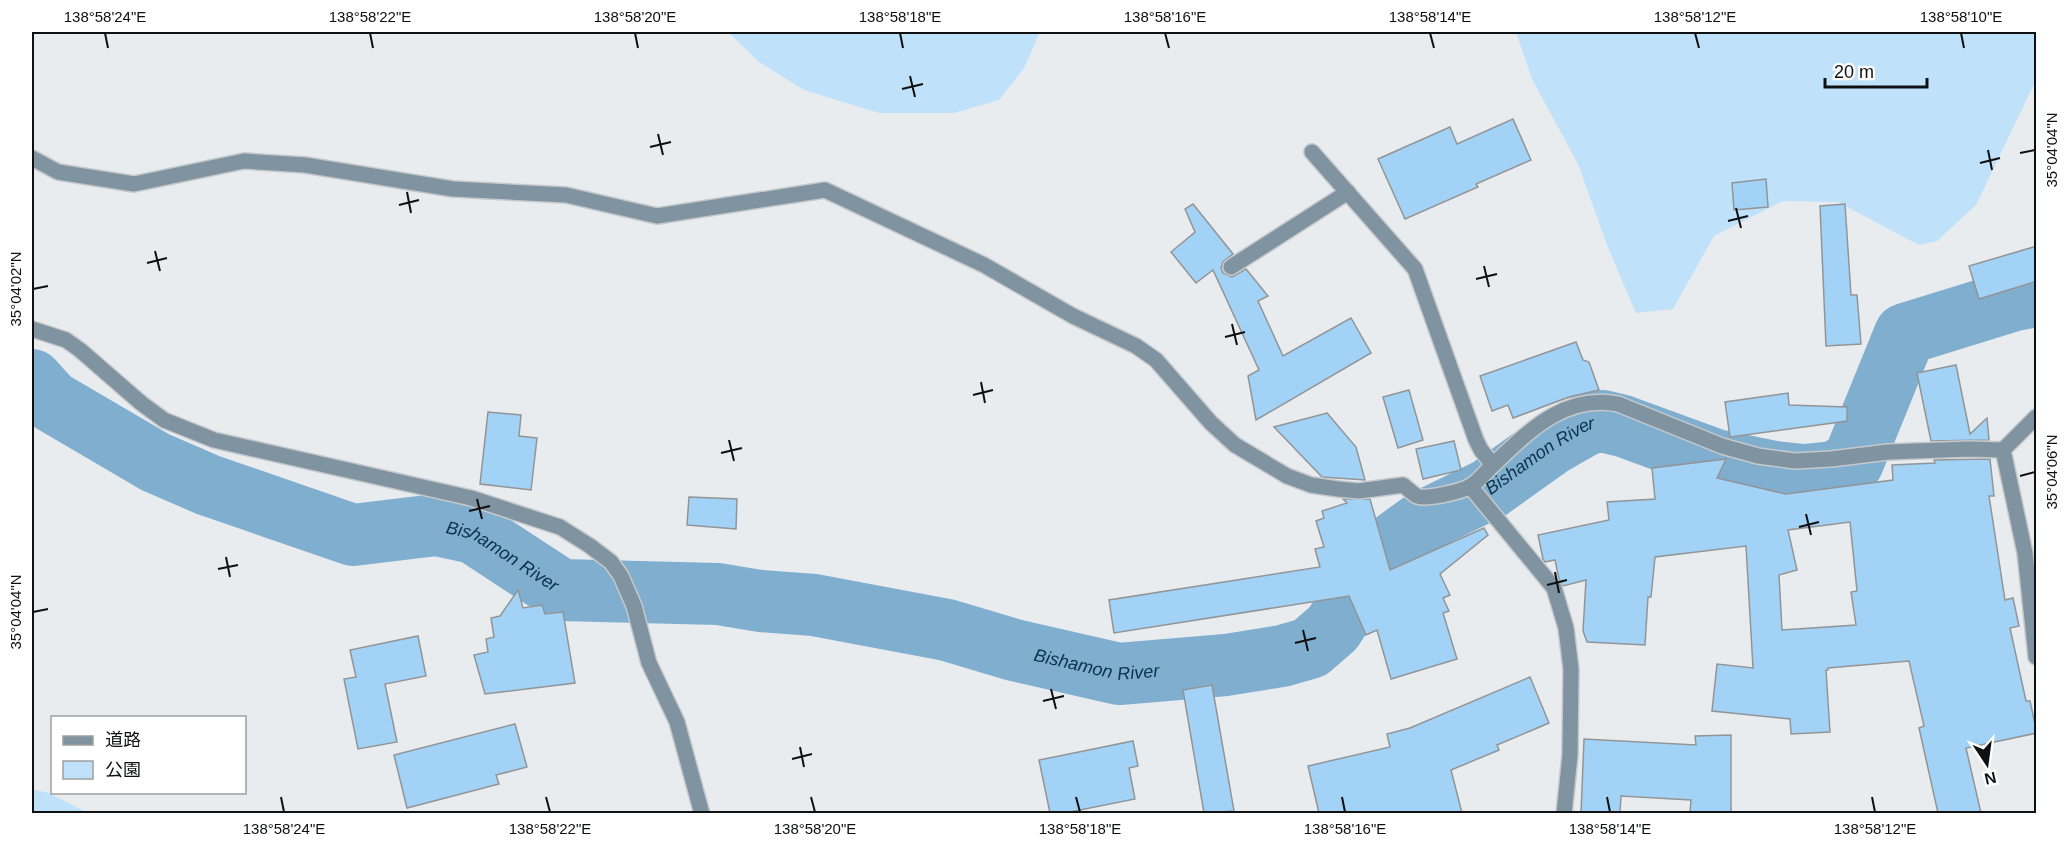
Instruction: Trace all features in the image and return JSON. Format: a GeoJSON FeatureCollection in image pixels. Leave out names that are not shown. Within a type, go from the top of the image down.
{"type":"FeatureCollection","features":[{"type":"Feature","properties":{"kind":"street"},"geometry":{"type":"LineString","coordinates":[[1312,152],[1415,268],[1476,440],[1480,450],[1493,465]]}},
{"type":"Feature","properties":{"kind":"street"},"geometry":{"type":"LineString","coordinates":[[32,158],[58,171],[134,184],[244,161],[305,165],[453,189],[566,195],[657,216],[825,190],[984,265],[1073,316],[1136,346],[1156,360],[1211,423],[1235,445],[1287,476],[1311,485],[1338,489],[1359,491],[1403,484],[1418,496],[1430,497],[1470,486],[1533,428],[1581,403],[1602,401],[1618,404],[1722,446],[1758,456],[1795,461],[1888,452],[2003,450],[2037,417]]}},
{"type":"Feature","properties":{"kind":"street"},"geometry":{"type":"LineString","coordinates":[[1231,267],[1348,192]]}},
{"type":"Feature","properties":{"kind":"street"},"geometry":{"type":"LineString","coordinates":[[32,329],[66,340],[156,414],[191,432],[214,440],[471,498],[560,527],[590,546],[610,562],[621,576],[634,606],[649,663],[677,722],[702,813]]}},
{"type":"Feature","properties":{"kind":"street"},"geometry":{"type":"LineString","coordinates":[[2003,450],[2025,553],[2037,657]]}},
{"type":"Feature","properties":{"kind":"street"},"geometry":{"type":"LineString","coordinates":[[1470,486],[1554,588],[1566,628],[1571,680],[1570,755],[1564,813]]}},
{"type":"Feature","properties":{"kind":"green space"},"geometry":{"type":"Polygon","coordinates":[[[728,32],[1040,32],[1024,68],[999,100],[954,113],[879,113],[804,90],[759,62],[728,32]]]}},
{"type":"Feature","properties":{"kind":"green space"},"geometry":{"type":"Polygon","coordinates":[[[1516,32],[2036,32],[2036,80],[1976,205],[1937,241],[1919,245],[1838,202],[1783,201],[1714,236],[1673,309],[1636,313],[1607,245],[1578,164],[1532,79],[1516,32]]]}},
{"type":"Feature","properties":{"kind":"green space"},"geometry":{"type":"Polygon","coordinates":[[[32,789],[49,793],[88,813],[32,813],[32,789]]]}},
{"type":"Feature","properties":{"kind":"building"},"geometry":{"type":"Polygon","coordinates":[[[1513,119],[1531,160],[1476,184],[1478,187],[1405,219],[1378,159],[1450,127],[1457,144],[1513,119]]]}},
{"type":"Feature","properties":{"kind":"building"},"geometry":{"type":"Polygon","coordinates":[[[1766,179],[1768,207],[1734,210],[1732,183],[1766,179]]]}},
{"type":"Feature","properties":{"kind":"building"},"geometry":{"type":"Polygon","coordinates":[[[1193,204],[1233,254],[1223,262],[1221,268],[1223,273],[1232,277],[1246,269],[1268,296],[1258,301],[1283,356],[1351,318],[1371,353],[1256,420],[1248,376],[1259,370],[1213,270],[1196,283],[1171,252],[1195,232],[1185,209],[1193,204]]]}},
{"type":"Feature","properties":{"kind":"building"},"geometry":{"type":"Polygon","coordinates":[[[1845,204],[1851,295],[1857,295],[1861,344],[1826,346],[1820,206],[1845,204]]]}},
{"type":"Feature","properties":{"kind":"building"},"geometry":{"type":"Polygon","coordinates":[[[2037,246],[2037,281],[1979,299],[1969,266],[2037,246]]]}},
{"type":"Feature","properties":{"kind":"building"},"geometry":{"type":"Polygon","coordinates":[[[1576,342],[1583,360],[1589,362],[1599,390],[1569,397],[1513,418],[1508,405],[1492,411],[1480,376],[1576,342]]]}},
{"type":"Feature","properties":{"kind":"building"},"geometry":{"type":"Polygon","coordinates":[[[1956,365],[1970,434],[1987,418],[1989,440],[1931,441],[1917,373],[1956,365]]]}},
{"type":"Feature","properties":{"kind":"building"},"geometry":{"type":"Polygon","coordinates":[[[1409,390],[1423,440],[1398,448],[1383,397],[1409,390]]]}},
{"type":"Feature","properties":{"kind":"building"},"geometry":{"type":"Polygon","coordinates":[[[1788,393],[1789,405],[1847,407],[1847,421],[1730,437],[1725,402],[1788,393]]]}},
{"type":"Feature","properties":{"kind":"building"},"geometry":{"type":"Polygon","coordinates":[[[488,412],[521,415],[519,436],[537,438],[531,490],[480,484],[488,412]]]}},
{"type":"Feature","properties":{"kind":"building"},"geometry":{"type":"Polygon","coordinates":[[[1327,413],[1356,447],[1365,480],[1322,477],[1274,427],[1327,413]]]}},
{"type":"Feature","properties":{"kind":"building"},"geometry":{"type":"Polygon","coordinates":[[[1454,441],[1461,470],[1423,479],[1416,449],[1454,441]]]}},
{"type":"Feature","properties":{"kind":"building"},"geometry":{"type":"Polygon","coordinates":[[[1726,459],[1717,478],[1786,494],[1893,480],[1892,465],[1935,463],[1934,460],[1990,459],[1994,496],[1989,496],[2005,600],[2013,598],[2019,626],[2010,628],[2026,701],[2030,701],[2037,733],[1966,748],[1981,813],[1938,813],[1919,728],[1924,726],[1909,661],[1828,668],[1826,670],[1830,732],[1791,734],[1790,719],[1712,711],[1717,664],[1753,668],[1746,546],[1655,557],[1651,597],[1648,597],[1645,645],[1587,642],[1583,631],[1586,580],[1563,586],[1555,560],[1545,562],[1543,559],[1538,535],[1609,520],[1607,502],[1655,499],[1652,468],[1726,459]],[[1850,522],[1788,530],[1797,570],[1779,575],[1782,630],[1856,625],[1851,592],[1857,591],[1850,522]]]}},
{"type":"Feature","properties":{"kind":"building"},"geometry":{"type":"Polygon","coordinates":[[[689,497],[737,499],[736,529],[687,525],[689,497]]]}},
{"type":"Feature","properties":{"kind":"building"},"geometry":{"type":"Polygon","coordinates":[[[1343,499],[1370,499],[1390,570],[1484,528],[1488,535],[1440,574],[1450,595],[1443,598],[1449,611],[1443,613],[1457,659],[1391,679],[1377,630],[1366,635],[1349,596],[1114,633],[1109,600],[1320,567],[1315,549],[1324,547],[1316,521],[1324,518],[1322,511],[1347,503],[1343,499]]]}},
{"type":"Feature","properties":{"kind":"building"},"geometry":{"type":"Polygon","coordinates":[[[518,590],[523,608],[542,605],[545,614],[563,612],[575,683],[485,694],[474,655],[488,652],[486,639],[494,637],[491,618],[500,616],[518,590]]]}},
{"type":"Feature","properties":{"kind":"building"},"geometry":{"type":"Polygon","coordinates":[[[418,636],[426,676],[385,684],[397,742],[358,749],[344,679],[356,677],[350,650],[418,636]]]}},
{"type":"Feature","properties":{"kind":"building"},"geometry":{"type":"Polygon","coordinates":[[[1530,677],[1549,723],[1497,745],[1499,750],[1451,770],[1462,813],[1319,813],[1308,766],[1390,747],[1387,734],[1410,728],[1530,677]]]}},
{"type":"Feature","properties":{"kind":"building"},"geometry":{"type":"Polygon","coordinates":[[[1212,685],[1234,811],[1204,813],[1183,690],[1212,685]]]}},
{"type":"Feature","properties":{"kind":"building"},"geometry":{"type":"Polygon","coordinates":[[[515,724],[527,767],[496,775],[499,784],[407,808],[394,755],[515,724]]]}},
{"type":"Feature","properties":{"kind":"building"},"geometry":{"type":"Polygon","coordinates":[[[1731,735],[1731,813],[1690,813],[1691,800],[1621,796],[1620,813],[1581,813],[1584,739],[1696,745],[1695,736],[1731,735]]]}},
{"type":"Feature","properties":{"kind":"building"},"geometry":{"type":"Polygon","coordinates":[[[1133,741],[1138,766],[1129,768],[1135,799],[1065,813],[1050,813],[1039,760],[1133,741]]]}},
{"type":"Feature","properties":{"kind":"waterway","name":"Bishamon River"},"geometry":{"type":"LineString","coordinates":[[32,380],[51,401],[155,462],[208,485],[353,535],[436,525],[474,533],[561,590],[718,594],[760,601],[814,605],[947,630],[1014,650],[1119,674],[1226,665],[1282,656],[1310,648],[1333,628],[1376,561],[1395,542],[1424,521],[1489,489],[1552,444],[1587,424],[1602,421],[1623,426],[1716,460],[1774,472],[1804,475],[1834,472],[1853,462],[1905,334],[2015,300],[2036,296]]}}]}
